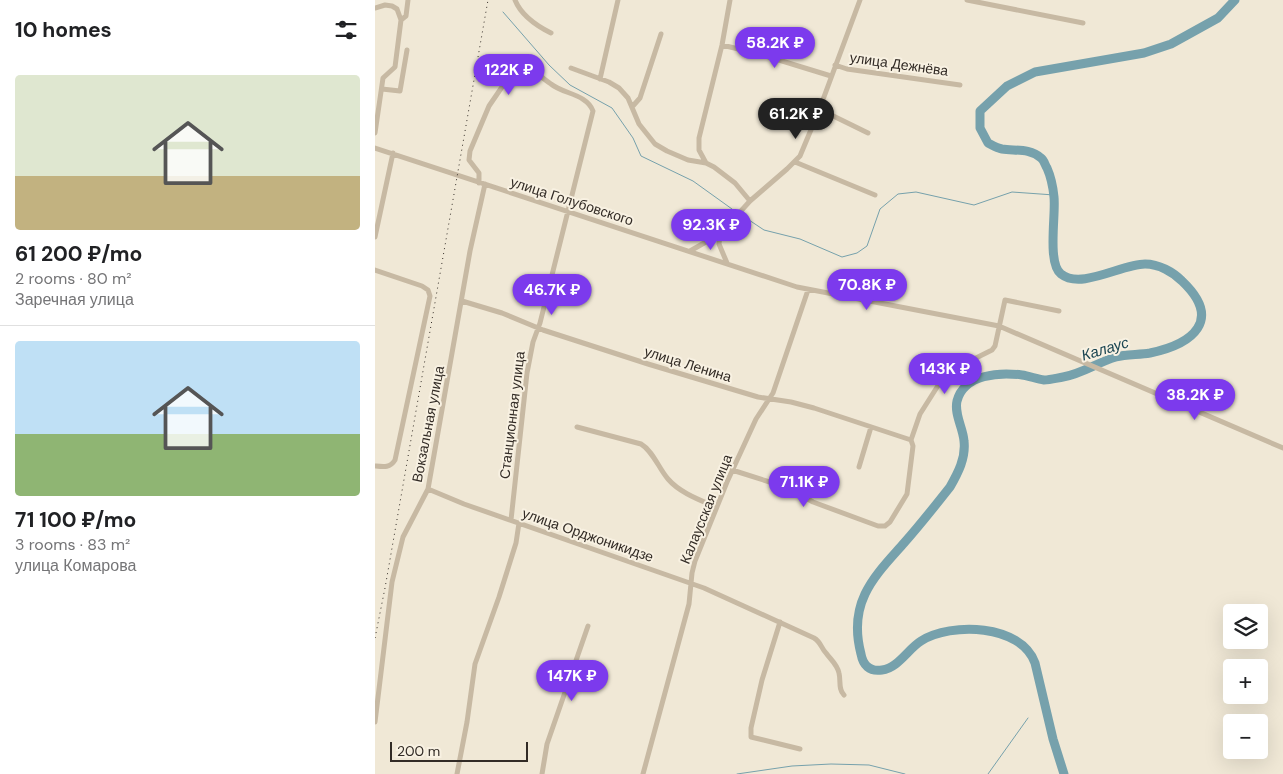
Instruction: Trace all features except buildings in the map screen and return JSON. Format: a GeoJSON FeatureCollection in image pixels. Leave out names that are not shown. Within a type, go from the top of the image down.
{"type":"FeatureCollection","features":[{"type":"Feature","properties":{"kind":"street"},"geometry":{"type":"LineString","coordinates":[[401,20],[406,16],[408,0]]}},
{"type":"Feature","properties":{"kind":"street"},"geometry":{"type":"LineString","coordinates":[[515,0],[519,9],[542,29],[551,33]]}},
{"type":"Feature","properties":{"kind":"street"},"geometry":{"type":"LineString","coordinates":[[600,79],[618,0]]}},
{"type":"Feature","properties":{"kind":"street"},"geometry":{"type":"LineString","coordinates":[[688,160],[694,157],[699,150],[700,135],[722,45],[730,0]]}},
{"type":"Feature","properties":{"kind":"street"},"geometry":{"type":"LineString","coordinates":[[690,251],[719,234],[750,201],[795,162],[803,150],[860,0]]}},
{"type":"Feature","properties":{"kind":"street"},"geometry":{"type":"LineString","coordinates":[[967,0],[1083,23]]}},
{"type":"Feature","properties":{"kind":"street"},"geometry":{"type":"LineString","coordinates":[[375,8],[385,5],[392,6],[397,9],[401,20],[395,67],[383,78],[375,133]]}},
{"type":"Feature","properties":{"kind":"street"},"geometry":{"type":"LineString","coordinates":[[632,107],[639,98],[661,34]]}},
{"type":"Feature","properties":{"kind":"street","name":"улица Дежнёва"},"geometry":{"type":"LineString","coordinates":[[722,45],[831,76]]}},
{"type":"Feature","properties":{"kind":"street"},"geometry":{"type":"LineString","coordinates":[[382,89],[400,91],[407,50]]}},
{"type":"Feature","properties":{"kind":"street","name":"Станционная улица"},"geometry":{"type":"LineString","coordinates":[[482,183],[479,173],[469,160],[470,151],[489,106],[517,66],[526,65],[552,85],[586,101],[590,105],[593,111],[569,211],[539,328],[533,342],[527,374],[511,520]]}},
{"type":"Feature","properties":{"kind":"street","name":"улица Дежнёва"},"geometry":{"type":"LineString","coordinates":[[835,65],[847,69],[960,85]]}},
{"type":"Feature","properties":{"kind":"street"},"geometry":{"type":"LineString","coordinates":[[395,67],[403,69]]}},
{"type":"Feature","properties":{"kind":"street"},"geometry":{"type":"LineString","coordinates":[[571,68],[619,88],[628,98],[639,124],[655,144],[688,160],[706,162],[725,174],[750,201]]}},
{"type":"Feature","properties":{"kind":"street"},"geometry":{"type":"LineString","coordinates":[[819,109],[868,133]]}},
{"type":"Feature","properties":{"kind":"street","name":"улица Голубовского"},"geometry":{"type":"LineString","coordinates":[[375,148],[808,290],[999,326],[1283,448]]}},
{"type":"Feature","properties":{"kind":"street"},"geometry":{"type":"LineString","coordinates":[[699,150],[706,162]]}},
{"type":"Feature","properties":{"kind":"street"},"geometry":{"type":"LineString","coordinates":[[375,237],[393,153]]}},
{"type":"Feature","properties":{"kind":"street"},"geometry":{"type":"LineString","coordinates":[[795,162],[875,195]]}},
{"type":"Feature","properties":{"kind":"street","name":"Вокзальная улица"},"geometry":{"type":"LineString","coordinates":[[375,722],[392,582],[403,537],[428,489],[482,183]]}},
{"type":"Feature","properties":{"kind":"street"},"geometry":{"type":"LineString","coordinates":[[375,203],[382,204]]}},
{"type":"Feature","properties":{"kind":"street"},"geometry":{"type":"LineString","coordinates":[[719,234],[719,244],[727,264]]}},
{"type":"Feature","properties":{"kind":"street","name":"Вокзальная улица"},"geometry":{"type":"LineString","coordinates":[[375,270],[422,286],[428,290],[430,296],[398,450],[393,464],[387,467],[375,466]]}},
{"type":"Feature","properties":{"kind":"street","name":"Калаусская улица"},"geometry":{"type":"LineString","coordinates":[[643,774],[689,604],[695,561],[732,470],[756,419],[776,387],[808,290]]}},
{"type":"Feature","properties":{"kind":"street"},"geometry":{"type":"LineString","coordinates":[[732,470],[792,490],[813,502],[882,526],[889,522],[907,494],[913,446],[911,440],[920,414],[946,373],[988,354],[995,346],[1005,300],[1059,310]]}},
{"type":"Feature","properties":{"kind":"street","name":"улица Ленина"},"geometry":{"type":"LineString","coordinates":[[462,301],[648,364],[769,399],[791,402],[911,440]]}},
{"type":"Feature","properties":{"kind":"street"},"geometry":{"type":"LineString","coordinates":[[577,427],[641,444],[647,448],[673,484],[717,507]]}},
{"type":"Feature","properties":{"kind":"street"},"geometry":{"type":"LineString","coordinates":[[859,467],[871,427]]}},
{"type":"Feature","properties":{"kind":"street","name":"улица Орджоникидзе"},"geometry":{"type":"LineString","coordinates":[[428,489],[691,584],[818,640],[824,652],[835,662],[838,668],[841,692],[844,695]]}},
{"type":"Feature","properties":{"kind":"street"},"geometry":{"type":"LineString","coordinates":[[457,774],[475,664],[516,543],[519,523]]}},
{"type":"Feature","properties":{"kind":"street"},"geometry":{"type":"LineString","coordinates":[[780,622],[762,680],[751,728],[751,737],[800,749]]}},
{"type":"Feature","properties":{"kind":"street"},"geometry":{"type":"LineString","coordinates":[[543,774],[547,744],[588,626]]}},
{"type":"Feature","properties":{"kind":"waterway","name":"Калаус"},"geometry":{"type":"LineString","coordinates":[[1064,774],[1053,739],[1035,663],[1027,650],[1015,640],[984,630],[949,631],[921,641],[888,669],[874,670],[865,664],[859,647],[858,624],[860,609],[865,594],[878,574],[950,487],[956,476],[963,459],[964,447],[956,406],[961,392],[967,385],[984,377],[1004,374],[1022,375],[1044,380],[1053,379],[1077,373],[1116,357],[1150,353],[1165,349],[1190,337],[1201,319],[1200,307],[1194,295],[1182,281],[1165,269],[1155,265],[1136,265],[1090,278],[1069,278],[1061,274],[1054,260],[1053,250],[1053,190],[1050,175],[1043,160],[1032,153],[1022,150],[1002,149],[988,143],[980,128],[980,111],[1007,86],[1035,72],[1144,53],[1171,44],[1218,18],[1235,0]]}},
{"type":"Feature","properties":{"kind":"waterway"},"geometry":{"type":"LineString","coordinates":[[503,12],[549,65],[570,85],[612,108],[633,138],[641,156],[693,181],[732,209]]}},
{"type":"Feature","properties":{"kind":"waterway"},"geometry":{"type":"LineString","coordinates":[[743,216],[764,230],[800,239],[842,257],[857,253],[867,246],[880,209],[898,194],[916,192],[974,205],[1012,192],[1054,195]]}},
{"type":"Feature","properties":{"kind":"waterway"},"geometry":{"type":"LineString","coordinates":[[988,774],[1028,718]]}},
{"type":"Feature","properties":{"kind":"waterway"},"geometry":{"type":"LineString","coordinates":[[737,774],[792,766],[831,764],[869,765],[905,774]]}},
{"type":"Feature","properties":{"kind":"railway"},"geometry":{"type":"LineString","coordinates":[[375,638],[488,0]]}}]}
